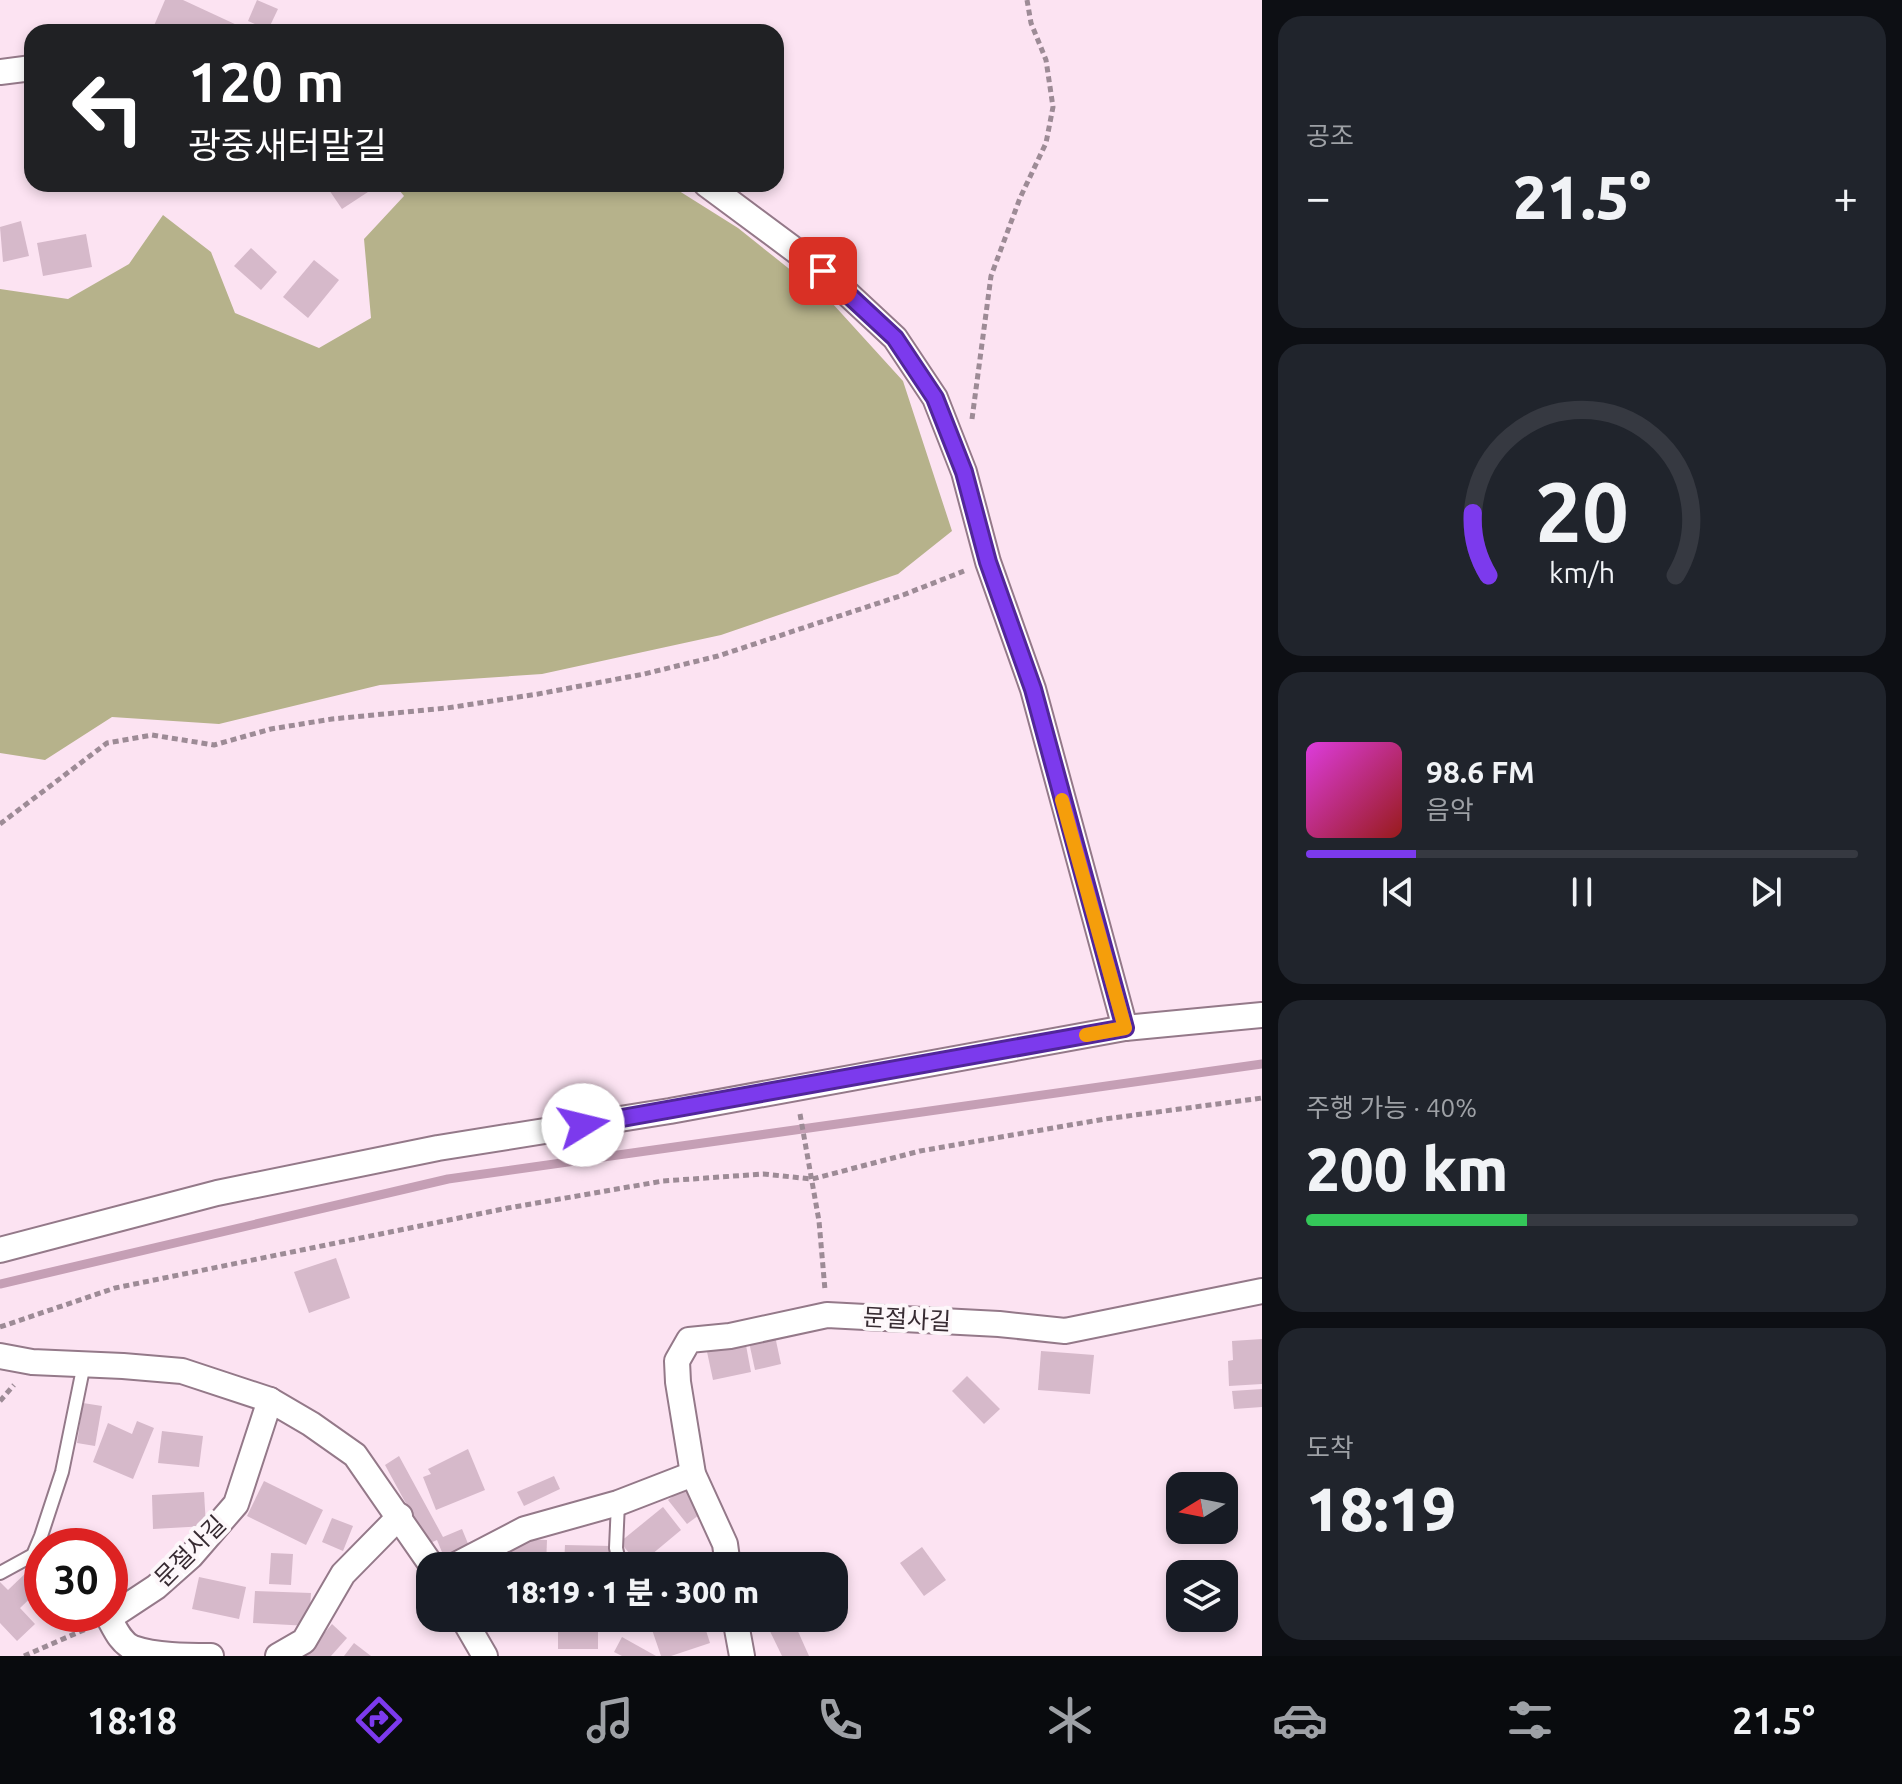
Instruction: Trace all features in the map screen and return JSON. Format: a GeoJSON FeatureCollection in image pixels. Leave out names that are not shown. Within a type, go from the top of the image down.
{"type":"FeatureCollection","features":[{"type":"Feature","properties":{"kind":"street"},"geometry":{"type":"LineString","coordinates":[[0,72],[24,69]]}},
{"type":"Feature","properties":{"kind":"street"},"geometry":{"type":"LineString","coordinates":[[717,192],[823,271],[895,338],[935,398],[964,472],[988,562],[1033,689],[1125,1028]]}},
{"type":"Feature","properties":{"kind":"street"},"geometry":{"type":"LineString","coordinates":[[0,1250],[217,1193],[438,1148],[670,1111],[1125,1028],[1262,1015]]}},
{"type":"Feature","properties":{"kind":"street","name":"문절사길"},"geometry":{"type":"LineString","coordinates":[[726,1552],[693,1474],[677,1361],[689,1340],[730,1336],[827,1315],[999,1324],[1065,1331],[1262,1291]]}},
{"type":"Feature","properties":{"kind":"street"},"geometry":{"type":"LineString","coordinates":[[0,1356],[32,1362],[182,1371],[270,1400],[355,1455],[423,1552]]}},
{"type":"Feature","properties":{"kind":"street","name":"문절사길"},"geometry":{"type":"LineString","coordinates":[[128,1605],[156,1587],[191,1556],[236,1504],[270,1400]]}},
{"type":"Feature","properties":{"kind":"street"},"geometry":{"type":"LineString","coordinates":[[481,1552],[525,1529],[618,1503],[693,1474]]}},
{"type":"Feature","properties":{"kind":"street"},"geometry":{"type":"LineString","coordinates":[[278,1656],[304,1641],[343,1574],[400,1516]]}},
{"type":"Feature","properties":{"kind":"street"},"geometry":{"type":"LineString","coordinates":[[116,1632],[132,1648],[167,1655],[211,1656]]}},
{"type":"Feature","properties":{"kind":"street"},"geometry":{"type":"LineString","coordinates":[[471,1632],[485,1656]]}},
{"type":"Feature","properties":{"kind":"street"},"geometry":{"type":"LineString","coordinates":[[738,1632],[742,1656]]}},
{"type":"Feature","properties":{"kind":"lane"},"geometry":{"type":"LineString","coordinates":[[0,1573],[33,1555],[41,1536],[62,1472],[84,1364]]}},
{"type":"Feature","properties":{"kind":"lane"},"geometry":{"type":"LineString","coordinates":[[617,1552],[618,1503]]}},
{"type":"Feature","properties":{"kind":"path"},"geometry":{"type":"LineString","coordinates":[[971,425],[991,276],[1020,198],[1046,143],[1053,107],[1046,60],[1031,23],[1027,0]]}},
{"type":"Feature","properties":{"kind":"path"},"geometry":{"type":"LineString","coordinates":[[0,824],[107,743],[152,735],[214,745],[271,729],[462,705],[644,674],[718,656],[903,595],[988,562]]}},
{"type":"Feature","properties":{"kind":"path"},"geometry":{"type":"LineString","coordinates":[[0,1327],[115,1288],[508,1208],[663,1181],[763,1174],[812,1179],[920,1151],[1105,1119],[1262,1098]]}},
{"type":"Feature","properties":{"kind":"path"},"geometry":{"type":"LineString","coordinates":[[798,1104],[819,1221],[827,1315]]}},
{"type":"Feature","properties":{"kind":"path"},"geometry":{"type":"LineString","coordinates":[[24,1656],[78,1632]]}},
{"type":"Feature","properties":{"kind":"shaded area"},"geometry":{"type":"Polygon","coordinates":[[[401,192],[681,192],[738,228],[832,303],[903,381],[952,531],[898,574],[721,635],[542,674],[380,685],[219,724],[112,717],[45,760],[0,753],[0,289],[68,299],[129,264],[163,215],[211,252],[235,313],[319,348],[371,318],[364,239],[404,196],[401,192]]]}},
{"type":"Feature","properties":{"kind":"building"},"geometry":{"type":"Polygon","coordinates":[[[165,0],[183,0],[235,24],[155,24],[165,0]]]}},
{"type":"Feature","properties":{"kind":"building"},"geometry":{"type":"Polygon","coordinates":[[[257,0],[278,9],[271,24],[248,21],[257,0]]]}},
{"type":"Feature","properties":{"kind":"building"},"geometry":{"type":"Polygon","coordinates":[[[330,192],[368,192],[342,209],[330,192]]]}},
{"type":"Feature","properties":{"kind":"building"},"geometry":{"type":"Polygon","coordinates":[[[21,221],[29,256],[3,262],[0,227],[21,221]]]}},
{"type":"Feature","properties":{"kind":"building"},"geometry":{"type":"Polygon","coordinates":[[[86,234],[92,267],[43,276],[37,243],[86,234]]]}},
{"type":"Feature","properties":{"kind":"building"},"geometry":{"type":"Polygon","coordinates":[[[251,248],[277,272],[261,290],[234,266],[251,248]]]}},
{"type":"Feature","properties":{"kind":"building"},"geometry":{"type":"Polygon","coordinates":[[[314,260],[339,280],[308,318],[283,297],[314,260]]]}},
{"type":"Feature","properties":{"kind":"building"},"geometry":{"type":"Polygon","coordinates":[[[336,1258],[350,1298],[309,1313],[294,1272],[336,1258]]]}},
{"type":"Feature","properties":{"kind":"building"},"geometry":{"type":"Polygon","coordinates":[[[775,1336],[781,1364],[755,1370],[749,1342],[775,1336]]]}},
{"type":"Feature","properties":{"kind":"building"},"geometry":{"type":"Polygon","coordinates":[[[1262,1339],[1262,1384],[1229,1386],[1228,1361],[1233,1360],[1232,1341],[1262,1339]]]}},
{"type":"Feature","properties":{"kind":"building"},"geometry":{"type":"Polygon","coordinates":[[[745,1340],[751,1372],[713,1380],[706,1347],[745,1340]]]}},
{"type":"Feature","properties":{"kind":"building"},"geometry":{"type":"Polygon","coordinates":[[[1041,1351],[1094,1355],[1090,1394],[1038,1390],[1041,1351]]]}},
{"type":"Feature","properties":{"kind":"building"},"geometry":{"type":"Polygon","coordinates":[[[967,1376],[1000,1409],[984,1424],[952,1391],[967,1376]]]}},
{"type":"Feature","properties":{"kind":"building"},"geometry":{"type":"Polygon","coordinates":[[[1262,1389],[1262,1407],[1234,1409],[1232,1391],[1262,1389]]]}},
{"type":"Feature","properties":{"kind":"building"},"geometry":{"type":"Polygon","coordinates":[[[83,1403],[102,1406],[95,1446],[77,1443],[83,1403]]]}},
{"type":"Feature","properties":{"kind":"building"},"geometry":{"type":"Polygon","coordinates":[[[137,1421],[154,1428],[133,1479],[93,1462],[108,1423],[132,1434],[137,1421]]]}},
{"type":"Feature","properties":{"kind":"building"},"geometry":{"type":"Polygon","coordinates":[[[162,1431],[203,1436],[199,1467],[158,1463],[162,1431]]]}},
{"type":"Feature","properties":{"kind":"building"},"geometry":{"type":"Polygon","coordinates":[[[468,1449],[485,1490],[436,1510],[423,1477],[431,1474],[428,1469],[468,1449]]]}},
{"type":"Feature","properties":{"kind":"building"},"geometry":{"type":"Polygon","coordinates":[[[399,1456],[443,1537],[462,1529],[469,1546],[455,1552],[442,1552],[437,1540],[428,1544],[385,1465],[399,1456]]]}},
{"type":"Feature","properties":{"kind":"building"},"geometry":{"type":"Polygon","coordinates":[[[554,1476],[560,1489],[524,1506],[517,1492],[554,1476]]]}},
{"type":"Feature","properties":{"kind":"building"},"geometry":{"type":"Polygon","coordinates":[[[264,1481],[323,1510],[306,1545],[247,1516],[264,1481]]]}},
{"type":"Feature","properties":{"kind":"building"},"geometry":{"type":"Polygon","coordinates":[[[685,1487],[703,1512],[687,1524],[668,1500],[685,1487]]]}},
{"type":"Feature","properties":{"kind":"building"},"geometry":{"type":"Polygon","coordinates":[[[204,1492],[206,1526],[153,1529],[152,1495],[204,1492]]]}},
{"type":"Feature","properties":{"kind":"building"},"geometry":{"type":"Polygon","coordinates":[[[663,1507],[681,1530],[655,1552],[628,1552],[620,1542],[663,1507]]]}},
{"type":"Feature","properties":{"kind":"building"},"geometry":{"type":"Polygon","coordinates":[[[332,1518],[353,1526],[343,1551],[322,1542],[332,1518]]]}},
{"type":"Feature","properties":{"kind":"building"},"geometry":{"type":"Polygon","coordinates":[[[512,1539],[547,1540],[547,1552],[511,1552],[512,1539]]]}},
{"type":"Feature","properties":{"kind":"building"},"geometry":{"type":"Polygon","coordinates":[[[565,1545],[612,1546],[612,1552],[565,1552],[565,1545]]]}},
{"type":"Feature","properties":{"kind":"building"},"geometry":{"type":"Polygon","coordinates":[[[922,1547],[946,1580],[924,1596],[900,1563],[922,1547]]]}},
{"type":"Feature","properties":{"kind":"building"},"geometry":{"type":"Polygon","coordinates":[[[271,1553],[293,1554],[291,1585],[269,1584],[271,1553]]]}},
{"type":"Feature","properties":{"kind":"building"},"geometry":{"type":"Polygon","coordinates":[[[24,1575],[24,1604],[20,1608],[24,1612],[24,1632],[27,1632],[17,1641],[0,1623],[0,1582],[8,1590],[24,1575]]]}},
{"type":"Feature","properties":{"kind":"building"},"geometry":{"type":"Polygon","coordinates":[[[199,1577],[246,1587],[239,1619],[192,1609],[199,1577]]]}},
{"type":"Feature","properties":{"kind":"building"},"geometry":{"type":"Polygon","coordinates":[[[255,1591],[311,1593],[309,1626],[253,1623],[255,1591]]]}},
{"type":"Feature","properties":{"kind":"building"},"geometry":{"type":"Polygon","coordinates":[[[332,1624],[347,1638],[331,1656],[305,1656],[332,1624]]]}},
{"type":"Feature","properties":{"kind":"building"},"geometry":{"type":"Polygon","coordinates":[[[558,1632],[598,1632],[598,1649],[558,1649],[558,1632]]]}},
{"type":"Feature","properties":{"kind":"building"},"geometry":{"type":"Polygon","coordinates":[[[653,1632],[706,1632],[710,1643],[671,1656],[661,1656],[653,1632]]]}},
{"type":"Feature","properties":{"kind":"building"},"geometry":{"type":"Polygon","coordinates":[[[770,1632],[798,1632],[809,1656],[782,1656],[770,1632]]]}},
{"type":"Feature","properties":{"kind":"building"},"geometry":{"type":"Polygon","coordinates":[[[622,1637],[656,1656],[622,1656],[614,1652],[622,1637]]]}},
{"type":"Feature","properties":{"kind":"building"},"geometry":{"type":"Polygon","coordinates":[[[354,1643],[371,1656],[344,1656],[354,1643]]]}},
{"type":"Feature","properties":{"kind":"waterway"},"geometry":{"type":"LineString","coordinates":[[0,1284],[448,1179],[1262,1064]]}},
{"type":"Feature","properties":{"kind":"slow traffic"},"geometry":{"type":"LineString","coordinates":[[1062,800],[1125,1028],[1086,1035]]}},
{"type":"Feature","properties":{"kind":"route"},"geometry":{"type":"LineString","coordinates":[[583,1125],[1125,1028],[1033,689],[988,562],[964,472],[935,398],[895,338],[823,271]]}}]}
